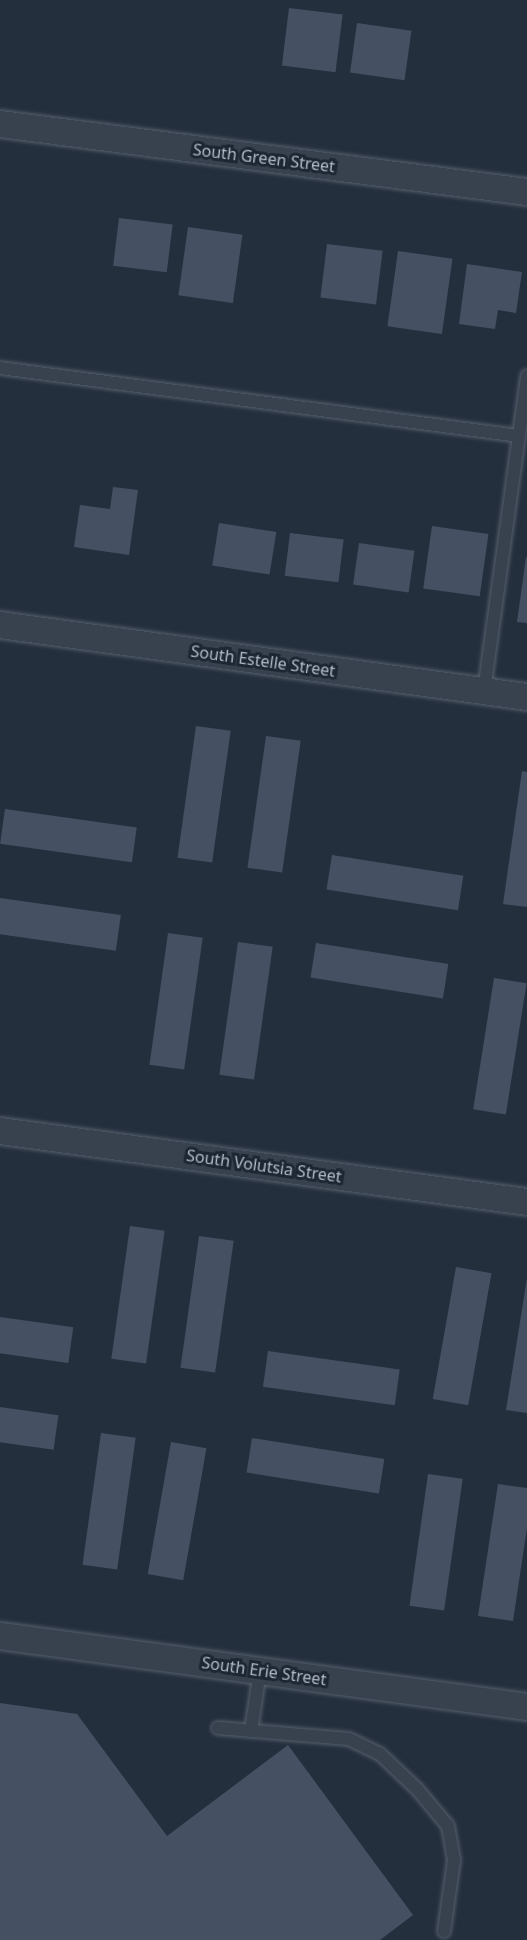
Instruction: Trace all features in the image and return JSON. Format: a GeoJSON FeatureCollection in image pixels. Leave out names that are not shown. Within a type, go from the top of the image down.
{"type":"FeatureCollection","features":[{"type":"Feature","properties":{"kind":"street","name":"South Green Street"},"geometry":{"type":"LineString","coordinates":[[0,124],[527,192]]}},
{"type":"Feature","properties":{"kind":"street","name":"South Estelle Street"},"geometry":{"type":"LineString","coordinates":[[0,625],[527,697]]}},
{"type":"Feature","properties":{"kind":"street","name":"South Volutsia Street"},"geometry":{"type":"LineString","coordinates":[[0,1131],[527,1202]]}},
{"type":"Feature","properties":{"kind":"street","name":"South Erie Street"},"geometry":{"type":"LineString","coordinates":[[0,1636],[527,1707]]}},
{"type":"Feature","properties":{"kind":"lane"},"geometry":{"type":"LineString","coordinates":[[0,368],[519,436]]}},
{"type":"Feature","properties":{"kind":"lane"},"geometry":{"type":"LineString","coordinates":[[484,691],[527,376]]}},
{"type":"Feature","properties":{"kind":"lane"},"geometry":{"type":"LineString","coordinates":[[251,1731],[260,1671]]}},
{"type":"Feature","properties":{"kind":"lane"},"geometry":{"type":"LineString","coordinates":[[218,1728],[349,1739],[380,1754],[417,1789],[448,1826],[454,1860],[444,1931]]}},
{"type":"Feature","properties":{"kind":"building"},"geometry":{"type":"Polygon","coordinates":[[[289,8],[343,15],[336,72],[282,66],[289,8]]]}},
{"type":"Feature","properties":{"kind":"building"},"geometry":{"type":"Polygon","coordinates":[[[357,23],[411,31],[405,80],[350,73],[357,23]]]}},
{"type":"Feature","properties":{"kind":"building"},"geometry":{"type":"Polygon","coordinates":[[[119,218],[173,225],[167,272],[113,266],[119,218]]]}},
{"type":"Feature","properties":{"kind":"building"},"geometry":{"type":"Polygon","coordinates":[[[188,227],[242,235],[233,303],[178,295],[188,227]]]}},
{"type":"Feature","properties":{"kind":"building"},"geometry":{"type":"Polygon","coordinates":[[[327,244],[383,251],[376,304],[320,298],[327,244]]]}},
{"type":"Feature","properties":{"kind":"building"},"geometry":{"type":"Polygon","coordinates":[[[398,251],[452,259],[442,334],[387,326],[398,251]]]}},
{"type":"Feature","properties":{"kind":"building"},"geometry":{"type":"Polygon","coordinates":[[[467,264],[522,272],[516,313],[498,310],[495,329],[459,324],[467,264]]]}},
{"type":"Feature","properties":{"kind":"building"},"geometry":{"type":"Polygon","coordinates":[[[113,487],[138,490],[129,555],[74,547],[80,505],[110,509],[113,487]]]}},
{"type":"Feature","properties":{"kind":"building"},"geometry":{"type":"Polygon","coordinates":[[[219,523],[276,532],[270,575],[212,565],[219,523]]]}},
{"type":"Feature","properties":{"kind":"building"},"geometry":{"type":"Polygon","coordinates":[[[432,526],[488,534],[480,596],[423,588],[432,526]]]}},
{"type":"Feature","properties":{"kind":"building"},"geometry":{"type":"Polygon","coordinates":[[[290,533],[344,540],[338,582],[285,576],[290,533]]]}},
{"type":"Feature","properties":{"kind":"building"},"geometry":{"type":"Polygon","coordinates":[[[359,543],[414,551],[409,592],[353,585],[359,543]]]}},
{"type":"Feature","properties":{"kind":"building"},"geometry":{"type":"Polygon","coordinates":[[[527,558],[527,623],[517,622],[527,558]]]}},
{"type":"Feature","properties":{"kind":"building"},"geometry":{"type":"Polygon","coordinates":[[[196,726],[231,731],[212,863],[177,858],[196,726]]]}},
{"type":"Feature","properties":{"kind":"building"},"geometry":{"type":"Polygon","coordinates":[[[266,736],[301,741],[282,873],[247,868],[266,736]]]}},
{"type":"Feature","properties":{"kind":"building"},"geometry":{"type":"Polygon","coordinates":[[[522,771],[527,772],[527,907],[503,904],[522,771]]]}},
{"type":"Feature","properties":{"kind":"building"},"geometry":{"type":"Polygon","coordinates":[[[5,809],[137,828],[132,862],[0,844],[5,809]]]}},
{"type":"Feature","properties":{"kind":"building"},"geometry":{"type":"Polygon","coordinates":[[[332,855],[463,876],[458,910],[327,890],[332,855]]]}},
{"type":"Feature","properties":{"kind":"building"},"geometry":{"type":"Polygon","coordinates":[[[0,898],[121,915],[116,951],[0,934],[0,898]]]}},
{"type":"Feature","properties":{"kind":"building"},"geometry":{"type":"Polygon","coordinates":[[[168,933],[203,938],[184,1070],[149,1065],[168,933]]]}},
{"type":"Feature","properties":{"kind":"building"},"geometry":{"type":"Polygon","coordinates":[[[238,942],[273,947],[254,1080],[219,1075],[238,942]]]}},
{"type":"Feature","properties":{"kind":"building"},"geometry":{"type":"Polygon","coordinates":[[[316,943],[448,964],[443,999],[311,978],[316,943]]]}},
{"type":"Feature","properties":{"kind":"building"},"geometry":{"type":"Polygon","coordinates":[[[494,978],[527,983],[506,1115],[473,1109],[494,978]]]}},
{"type":"Feature","properties":{"kind":"building"},"geometry":{"type":"Polygon","coordinates":[[[130,1226],[165,1231],[146,1364],[111,1359],[130,1226]]]}},
{"type":"Feature","properties":{"kind":"building"},"geometry":{"type":"Polygon","coordinates":[[[199,1236],[234,1241],[215,1373],[180,1368],[199,1236]]]}},
{"type":"Feature","properties":{"kind":"building"},"geometry":{"type":"Polygon","coordinates":[[[456,1267],[491,1273],[468,1405],[433,1399],[456,1267]]]}},
{"type":"Feature","properties":{"kind":"building"},"geometry":{"type":"Polygon","coordinates":[[[527,1278],[527,1413],[506,1410],[527,1278]]]}},
{"type":"Feature","properties":{"kind":"building"},"geometry":{"type":"Polygon","coordinates":[[[0,1317],[73,1327],[68,1363],[0,1353],[0,1317]]]}},
{"type":"Feature","properties":{"kind":"building"},"geometry":{"type":"Polygon","coordinates":[[[268,1351],[400,1370],[395,1405],[263,1387],[268,1351]]]}},
{"type":"Feature","properties":{"kind":"building"},"geometry":{"type":"Polygon","coordinates":[[[0,1407],[58,1415],[54,1450],[0,1442],[0,1407]]]}},
{"type":"Feature","properties":{"kind":"building"},"geometry":{"type":"Polygon","coordinates":[[[101,1433],[136,1438],[117,1570],[82,1565],[101,1433]]]}},
{"type":"Feature","properties":{"kind":"building"},"geometry":{"type":"Polygon","coordinates":[[[252,1438],[384,1459],[379,1494],[247,1473],[252,1438]]]}},
{"type":"Feature","properties":{"kind":"building"},"geometry":{"type":"Polygon","coordinates":[[[171,1442],[206,1448],[183,1580],[148,1574],[171,1442]]]}},
{"type":"Feature","properties":{"kind":"building"},"geometry":{"type":"Polygon","coordinates":[[[428,1474],[463,1479],[444,1611],[409,1606],[428,1474]]]}},
{"type":"Feature","properties":{"kind":"building"},"geometry":{"type":"Polygon","coordinates":[[[498,1484],[527,1488],[527,1528],[513,1621],[478,1616],[498,1484]]]}},
{"type":"Feature","properties":{"kind":"building"},"geometry":{"type":"Polygon","coordinates":[[[0,1703],[77,1714],[167,1836],[288,1745],[413,1915],[380,1940],[0,1940],[0,1703]]]}}]}
